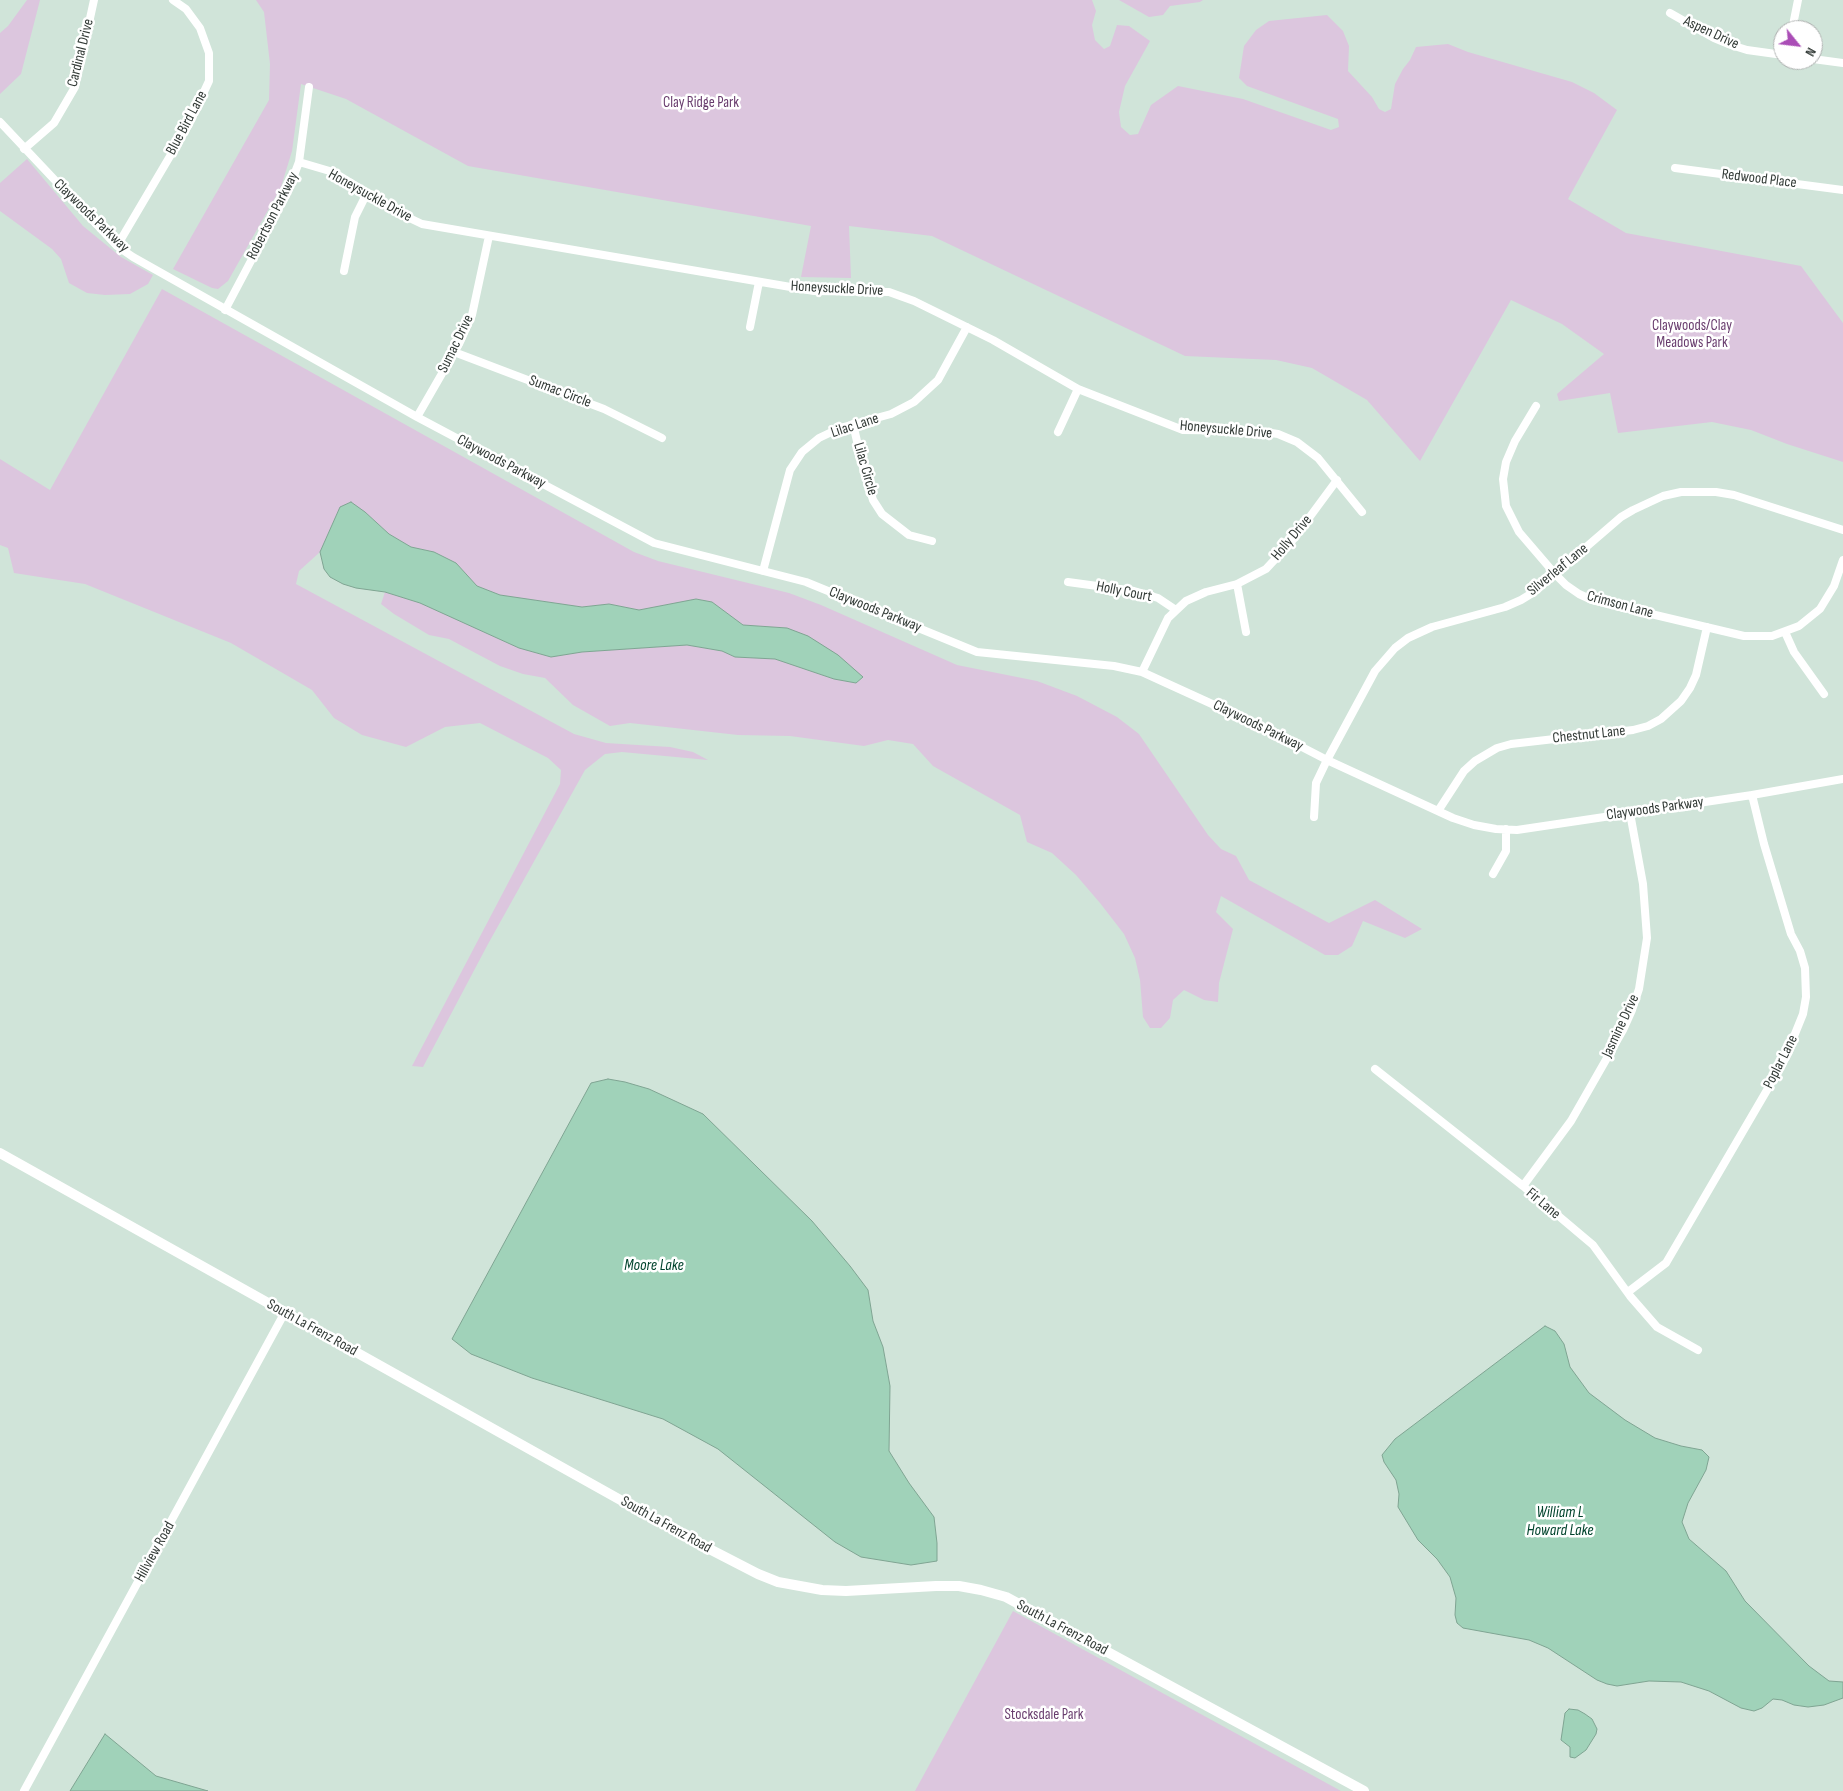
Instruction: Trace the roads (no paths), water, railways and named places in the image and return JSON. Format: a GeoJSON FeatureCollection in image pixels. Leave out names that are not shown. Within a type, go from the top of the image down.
{"type":"FeatureCollection","features":[{"type":"Feature","properties":{"kind":"street","name":"Cardinal Drive"},"geometry":{"type":"LineString","coordinates":[[24,149],[54,123],[74,88],[94,0]]}},
{"type":"Feature","properties":{"kind":"street","name":"Blue Bird Lane"},"geometry":{"type":"LineString","coordinates":[[117,246],[189,124],[209,81],[209,54],[200,28],[186,9],[173,0]]}},
{"type":"Feature","properties":{"kind":"street"},"geometry":{"type":"LineString","coordinates":[[1794,20],[1798,0]]}},
{"type":"Feature","properties":{"kind":"street","name":"Aspen Drive"},"geometry":{"type":"LineString","coordinates":[[1670,13],[1714,38],[1731,45],[1747,50],[1773,54]]}},
{"type":"Feature","properties":{"kind":"street"},"geometry":{"type":"LineString","coordinates":[[1823,60],[1843,63]]}},
{"type":"Feature","properties":{"kind":"street","name":"Robertson Parkway"},"geometry":{"type":"LineString","coordinates":[[225,310],[288,191],[299,162],[309,87]]}},
{"type":"Feature","properties":{"kind":"street","name":"Claywoods Parkway"},"geometry":{"type":"LineString","coordinates":[[0,122],[117,246],[225,310],[417,417],[654,543],[806,582],[977,652],[1114,666],[1142,672],[1269,730],[1327,760],[1438,811],[1474,825],[1518,830],[1843,779]]}},
{"type":"Feature","properties":{"kind":"street","name":"Honeysuckle Drive"},"geometry":{"type":"LineString","coordinates":[[299,162],[333,172],[401,214],[422,224],[814,291],[889,292],[914,301],[993,340],[1078,389],[1183,430],[1258,431],[1278,434],[1297,442],[1318,458],[1362,512]]}},
{"type":"Feature","properties":{"kind":"street","name":"Redwood Place"},"geometry":{"type":"LineString","coordinates":[[1675,168],[1843,190]]}},
{"type":"Feature","properties":{"kind":"street"},"geometry":{"type":"LineString","coordinates":[[344,271],[354,218],[367,193]]}},
{"type":"Feature","properties":{"kind":"street","name":"Sumac Drive"},"geometry":{"type":"LineString","coordinates":[[417,417],[454,352],[472,315],[488,236]]}},
{"type":"Feature","properties":{"kind":"street"},"geometry":{"type":"LineString","coordinates":[[750,327],[759,282]]}},
{"type":"Feature","properties":{"kind":"street","name":"Lilac Lane"},"geometry":{"type":"LineString","coordinates":[[763,571],[790,470],[802,452],[819,438],[840,428],[891,414],[914,402],[938,380],[967,327]]}},
{"type":"Feature","properties":{"kind":"street","name":"Sumac Circle"},"geometry":{"type":"LineString","coordinates":[[454,352],[604,409],[662,438]]}},
{"type":"Feature","properties":{"kind":"street"},"geometry":{"type":"LineString","coordinates":[[1058,432],[1078,389]]}},
{"type":"Feature","properties":{"kind":"street","name":"Crimson Lane"},"geometry":{"type":"LineString","coordinates":[[1536,406],[1511,449],[1506,462],[1503,479],[1504,494],[1511,520],[1519,532],[1566,586],[1579,594],[1592,600],[1744,636],[1757,637],[1785,632],[1799,626],[1820,609],[1834,586],[1843,560]]}},
{"type":"Feature","properties":{"kind":"street","name":"Lilac Circle"},"geometry":{"type":"LineString","coordinates":[[853,424],[873,500],[882,514],[909,535],[932,541]]}},
{"type":"Feature","properties":{"kind":"street","name":"Holly Drive"},"geometry":{"type":"LineString","coordinates":[[1142,672],[1168,618],[1176,610],[1186,601],[1206,592],[1237,584],[1266,569],[1292,541],[1337,480]]}},
{"type":"Feature","properties":{"kind":"street","name":"Silverleaf Lane"},"geometry":{"type":"LineString","coordinates":[[1314,817],[1316,783],[1327,760],[1375,671],[1395,648],[1432,626],[1504,607],[1521,600],[1534,592],[1633,510],[1663,496],[1681,492],[1716,492],[1734,495],[1843,530]]}},
{"type":"Feature","properties":{"kind":"street","name":"Holly Court"},"geometry":{"type":"LineString","coordinates":[[1068,582],[1134,591],[1158,598],[1176,610]]}},
{"type":"Feature","properties":{"kind":"street"},"geometry":{"type":"LineString","coordinates":[[1237,584],[1246,632]]}},
{"type":"Feature","properties":{"kind":"street","name":"Chestnut Lane"},"geometry":{"type":"LineString","coordinates":[[1438,811],[1464,771],[1474,761],[1497,748],[1511,744],[1633,730],[1648,726],[1661,719],[1681,701],[1690,688],[1696,675],[1707,627]]}},
{"type":"Feature","properties":{"kind":"street"},"geometry":{"type":"LineString","coordinates":[[1785,632],[1794,652],[1824,694]]}},
{"type":"Feature","properties":{"kind":"street","name":"Poplar Lane"},"geometry":{"type":"LineString","coordinates":[[1628,1292],[1666,1263],[1784,1061],[1803,1014],[1806,997],[1805,968],[1788,925],[1764,844],[1752,794]]}},
{"type":"Feature","properties":{"kind":"street","name":"Jasmine Drive"},"geometry":{"type":"LineString","coordinates":[[1523,1186],[1571,1121],[1623,1030],[1639,989],[1647,938],[1643,884],[1630,813]]}},
{"type":"Feature","properties":{"kind":"street"},"geometry":{"type":"LineString","coordinates":[[1493,874],[1506,850],[1506,829]]}},
{"type":"Feature","properties":{"kind":"street","name":"Fir Lane"},"geometry":{"type":"LineString","coordinates":[[1375,1069],[1523,1186],[1593,1245],[1657,1327],[1698,1350]]}},
{"type":"Feature","properties":{"kind":"street","name":"South La Frenz Road"},"geometry":{"type":"LineString","coordinates":[[0,1153],[683,1536],[758,1574],[778,1582],[822,1590],[846,1591],[959,1586],[981,1590],[1006,1598],[1364,1791]]}},
{"type":"Feature","properties":{"kind":"street","name":"Hillview Road"},"geometry":{"type":"LineString","coordinates":[[24,1791],[285,1312]]}},
{"type":"Feature","properties":{"kind":"water"},"geometry":{"type":"Polygon","coordinates":[[[351,502],[389,534],[411,547],[434,552],[456,563],[477,586],[500,595],[582,607],[609,604],[639,610],[696,599],[712,602],[743,625],[787,628],[808,636],[838,655],[863,677],[856,683],[834,679],[775,659],[735,657],[722,651],[687,645],[582,652],[551,657],[519,648],[420,603],[385,592],[356,588],[330,577],[324,569],[320,552],[340,507],[351,502]]]}},
{"type":"Feature","properties":{"kind":"water","name":"Moore Lake"},"geometry":{"type":"Polygon","coordinates":[[[608,1079],[649,1089],[703,1114],[812,1221],[868,1290],[873,1321],[883,1347],[890,1386],[889,1451],[909,1483],[934,1517],[937,1561],[911,1565],[861,1557],[835,1542],[718,1449],[663,1419],[532,1378],[471,1354],[452,1339],[591,1083],[608,1079]]]}},
{"type":"Feature","properties":{"kind":"water","name":"William L Howard Lake"},"geometry":{"type":"Polygon","coordinates":[[[1545,1326],[1555,1331],[1564,1344],[1570,1367],[1589,1393],[1625,1420],[1655,1438],[1702,1450],[1709,1457],[1706,1470],[1688,1503],[1682,1522],[1689,1539],[1726,1571],[1745,1601],[1809,1666],[1829,1681],[1843,1682],[1843,1698],[1824,1705],[1808,1707],[1773,1699],[1762,1708],[1754,1711],[1741,1708],[1709,1691],[1681,1682],[1649,1681],[1617,1686],[1597,1680],[1548,1648],[1529,1640],[1463,1628],[1457,1623],[1455,1615],[1456,1598],[1450,1577],[1437,1559],[1418,1540],[1398,1507],[1399,1494],[1396,1480],[1384,1462],[1382,1455],[1395,1439],[1545,1326]]]}},
{"type":"Feature","properties":{"kind":"water"},"geometry":{"type":"Polygon","coordinates":[[[1569,1709],[1578,1710],[1592,1719],[1597,1729],[1586,1750],[1575,1758],[1570,1757],[1570,1747],[1561,1740],[1565,1713],[1569,1709]]]}},
{"type":"Feature","properties":{"kind":"water"},"geometry":{"type":"Polygon","coordinates":[[[105,1734],[156,1776],[208,1791],[70,1791],[105,1734]]]}},
{"type":"Feature","properties":{"kind":"park label","name":"Clay Ridge Park"},"geometry":{"type":"Point","coordinates":[701,103]}},
{"type":"Feature","properties":{"kind":"park label","name":"Claywoods/Clay Meadows Park"},"geometry":{"type":"Point","coordinates":[1692,334]}},
{"type":"Feature","properties":{"kind":"park label","name":"Stocksdale Park"},"geometry":{"type":"Point","coordinates":[1044,1715]}}]}
